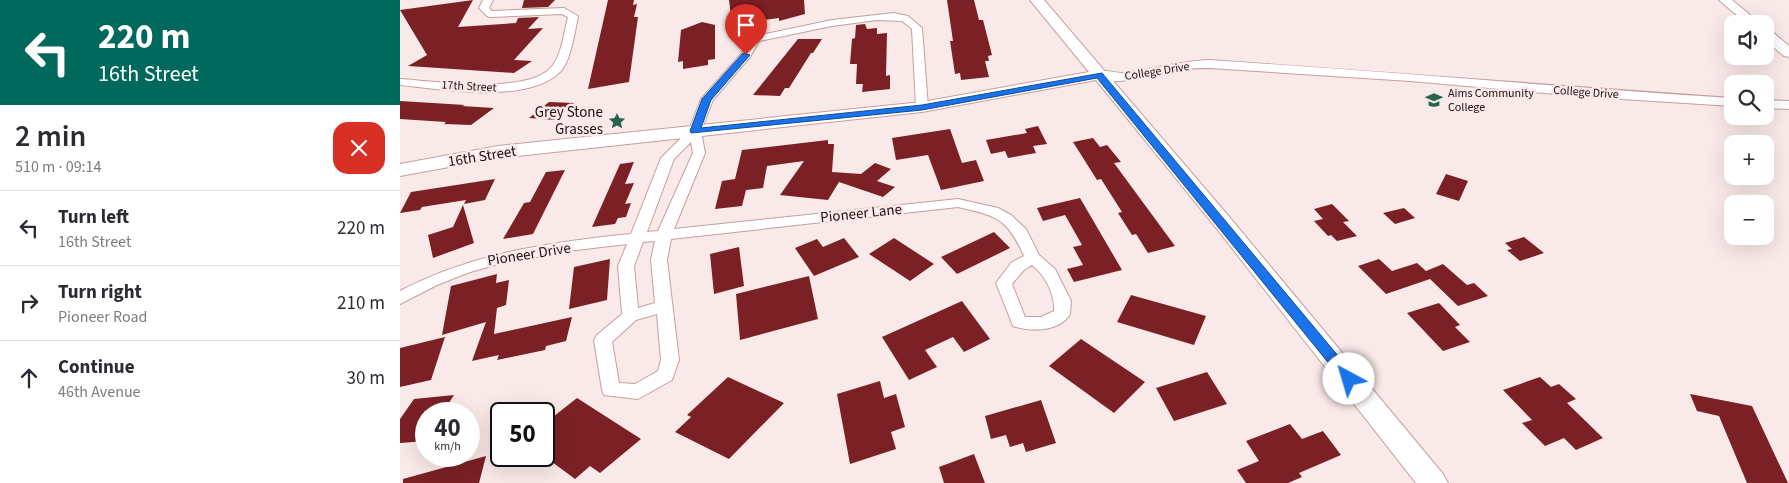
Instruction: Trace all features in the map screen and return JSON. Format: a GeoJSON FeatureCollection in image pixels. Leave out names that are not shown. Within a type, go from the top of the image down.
{"type":"FeatureCollection","features":[{"type":"Feature","properties":{"kind":"main road"},"geometry":{"type":"LineString","coordinates":[[1037,0],[1218,217],[1433,483]]}},
{"type":"Feature","properties":{"kind":"main road","name":"16th Street"},"geometry":{"type":"LineString","coordinates":[[400,170],[498,152],[922,107],[1099,75]]}},
{"type":"Feature","properties":{"kind":"street","name":"17th Street"},"geometry":{"type":"LineString","coordinates":[[400,82],[508,88],[537,82],[558,67],[573,16],[564,11],[490,14],[484,8],[488,0]]}},
{"type":"Feature","properties":{"kind":"street"},"geometry":{"type":"LineString","coordinates":[[1725,0],[1744,15]]}},
{"type":"Feature","properties":{"kind":"street"},"geometry":{"type":"LineString","coordinates":[[630,316],[626,266],[639,238],[668,158],[694,131],[707,99],[746,55],[755,39],[776,33],[882,16],[904,18],[917,28],[922,107]]}},
{"type":"Feature","properties":{"kind":"street"},"geometry":{"type":"LineString","coordinates":[[1774,40],[1789,53]]}},
{"type":"Feature","properties":{"kind":"street","name":"College Drive"},"geometry":{"type":"LineString","coordinates":[[1099,75],[1121,77],[1184,65],[1209,64],[1410,77],[1590,93],[1724,101]]}},
{"type":"Feature","properties":{"kind":"street"},"geometry":{"type":"LineString","coordinates":[[1774,104],[1789,105]]}},
{"type":"Feature","properties":{"kind":"street"},"geometry":{"type":"LineString","coordinates":[[664,306],[630,316],[603,340],[611,390],[638,392],[666,375],[670,360],[659,260],[664,235],[699,153],[694,131]]}},
{"type":"Feature","properties":{"kind":"street","name":"Pioneer Lane"},"geometry":{"type":"LineString","coordinates":[[664,235],[958,203],[993,211],[1006,218],[1021,232],[1033,258]]}},
{"type":"Feature","properties":{"kind":"street","name":"Pioneer Drive"},"geometry":{"type":"LineString","coordinates":[[400,298],[442,275],[499,257],[664,235]]}},
{"type":"Feature","properties":{"kind":"building"},"geometry":{"type":"Polygon","coordinates":[[[473,0],[458,27],[516,23],[518,18],[539,17],[528,29],[543,28],[514,60],[532,61],[514,73],[408,66],[427,55],[400,10],[473,0]]]}},
{"type":"Feature","properties":{"kind":"building"},"geometry":{"type":"Polygon","coordinates":[[[524,0],[555,0],[548,7],[522,8],[524,0]]]}},
{"type":"Feature","properties":{"kind":"building"},"geometry":{"type":"Polygon","coordinates":[[[608,0],[634,0],[633,5],[637,4],[634,17],[638,17],[629,82],[588,89],[608,0]]]}},
{"type":"Feature","properties":{"kind":"building"},"geometry":{"type":"Polygon","coordinates":[[[729,0],[804,0],[805,14],[779,21],[779,18],[732,24],[729,0]]]}},
{"type":"Feature","properties":{"kind":"building"},"geometry":{"type":"Polygon","coordinates":[[[947,0],[974,0],[979,20],[983,20],[992,55],[988,56],[989,61],[985,61],[989,77],[961,80],[960,73],[955,74],[950,41],[953,41],[947,0]]]}},
{"type":"Feature","properties":{"kind":"building"},"geometry":{"type":"Polygon","coordinates":[[[702,22],[715,25],[715,59],[708,60],[708,65],[683,69],[683,61],[678,62],[681,30],[702,22]]]}},
{"type":"Feature","properties":{"kind":"building"},"geometry":{"type":"Polygon","coordinates":[[[865,24],[867,29],[877,28],[877,34],[887,33],[886,76],[890,75],[890,89],[862,92],[863,84],[856,84],[857,64],[850,64],[852,39],[855,38],[856,25],[865,24]]]}},
{"type":"Feature","properties":{"kind":"building"},"geometry":{"type":"Polygon","coordinates":[[[798,39],[822,39],[789,88],[785,88],[780,96],[753,95],[798,39]]]}},
{"type":"Feature","properties":{"kind":"building"},"geometry":{"type":"Polygon","coordinates":[[[400,101],[494,108],[471,125],[444,124],[446,122],[400,119],[400,101]]]}},
{"type":"Feature","properties":{"kind":"building"},"geometry":{"type":"Polygon","coordinates":[[[549,102],[574,103],[555,120],[529,118],[549,102]]]}},
{"type":"Feature","properties":{"kind":"building"},"geometry":{"type":"Polygon","coordinates":[[[1038,126],[1047,144],[1033,146],[1036,153],[1008,158],[1005,151],[991,154],[986,140],[1027,133],[1025,129],[1038,126]]]}},
{"type":"Feature","properties":{"kind":"building"},"geometry":{"type":"Polygon","coordinates":[[[950,129],[962,163],[976,160],[984,181],[941,190],[928,155],[896,160],[892,138],[950,129]]]}},
{"type":"Feature","properties":{"kind":"building"},"geometry":{"type":"Polygon","coordinates":[[[1093,138],[1100,147],[1107,145],[1121,162],[1114,163],[1175,246],[1148,253],[1136,234],[1132,235],[1118,213],[1122,212],[1101,179],[1097,180],[1073,142],[1093,138]]]}},
{"type":"Feature","properties":{"kind":"building"},"geometry":{"type":"Polygon","coordinates":[[[828,140],[828,144],[834,144],[832,172],[861,174],[875,163],[891,169],[877,181],[895,187],[883,197],[839,182],[828,200],[780,195],[804,161],[767,166],[763,188],[746,190],[742,206],[715,209],[722,181],[735,179],[742,150],[828,140]]]}},
{"type":"Feature","properties":{"kind":"building"},"geometry":{"type":"Polygon","coordinates":[[[634,162],[625,184],[634,183],[625,204],[631,203],[626,217],[618,218],[615,224],[592,227],[620,164],[634,162]]]}},
{"type":"Feature","properties":{"kind":"building"},"geometry":{"type":"Polygon","coordinates":[[[565,170],[533,234],[503,239],[524,203],[530,202],[546,172],[565,170]]]}},
{"type":"Feature","properties":{"kind":"building"},"geometry":{"type":"Polygon","coordinates":[[[1446,174],[1468,181],[1459,201],[1436,194],[1446,174]]]}},
{"type":"Feature","properties":{"kind":"building"},"geometry":{"type":"Polygon","coordinates":[[[495,179],[485,200],[464,204],[466,200],[422,207],[420,210],[400,213],[411,192],[495,179]]]}},
{"type":"Feature","properties":{"kind":"building"},"geometry":{"type":"Polygon","coordinates":[[[1080,198],[1122,270],[1074,282],[1067,269],[1083,265],[1073,247],[1082,245],[1065,215],[1043,221],[1037,208],[1080,198]]]}},
{"type":"Feature","properties":{"kind":"building"},"geometry":{"type":"Polygon","coordinates":[[[1332,204],[1349,221],[1343,222],[1357,236],[1337,241],[1331,235],[1328,236],[1314,221],[1323,219],[1314,209],[1332,204]]]}},
{"type":"Feature","properties":{"kind":"building"},"geometry":{"type":"Polygon","coordinates":[[[463,205],[474,243],[433,258],[428,235],[453,227],[463,205]]]}},
{"type":"Feature","properties":{"kind":"building"},"geometry":{"type":"Polygon","coordinates":[[[1404,208],[1415,218],[1395,224],[1383,213],[1404,208]]]}},
{"type":"Feature","properties":{"kind":"building"},"geometry":{"type":"Polygon","coordinates":[[[994,232],[1010,248],[957,274],[941,257],[994,232]]]}},
{"type":"Feature","properties":{"kind":"building"},"geometry":{"type":"Polygon","coordinates":[[[1524,237],[1544,253],[1520,261],[1507,250],[1512,249],[1505,243],[1524,237]]]}},
{"type":"Feature","properties":{"kind":"building"},"geometry":{"type":"Polygon","coordinates":[[[844,238],[859,257],[814,276],[795,248],[817,239],[823,247],[844,238]]]}},
{"type":"Feature","properties":{"kind":"building"},"geometry":{"type":"Polygon","coordinates":[[[894,238],[934,264],[910,281],[869,254],[894,238]]]}},
{"type":"Feature","properties":{"kind":"building"},"geometry":{"type":"Polygon","coordinates":[[[739,247],[744,286],[714,294],[710,254],[739,247]]]}},
{"type":"Feature","properties":{"kind":"building"},"geometry":{"type":"Polygon","coordinates":[[[610,259],[607,300],[569,309],[574,267],[610,259]]]}},
{"type":"Feature","properties":{"kind":"building"},"geometry":{"type":"Polygon","coordinates":[[[1379,259],[1392,271],[1417,263],[1426,271],[1443,264],[1467,285],[1474,283],[1488,296],[1458,306],[1430,279],[1386,294],[1358,266],[1379,259]]]}},
{"type":"Feature","properties":{"kind":"building"},"geometry":{"type":"Polygon","coordinates":[[[497,274],[496,283],[509,280],[506,305],[497,308],[494,334],[572,317],[566,341],[546,346],[545,350],[497,360],[499,355],[472,361],[486,322],[442,335],[451,286],[497,274]]]}},
{"type":"Feature","properties":{"kind":"building"},"geometry":{"type":"Polygon","coordinates":[[[809,276],[818,319],[740,340],[736,294],[809,276]]]}},
{"type":"Feature","properties":{"kind":"building"},"geometry":{"type":"Polygon","coordinates":[[[1131,295],[1206,316],[1194,345],[1117,322],[1131,295]]]}},
{"type":"Feature","properties":{"kind":"building"},"geometry":{"type":"Polygon","coordinates":[[[962,301],[990,339],[964,352],[953,337],[925,350],[937,367],[909,380],[882,337],[962,301]]]}},
{"type":"Feature","properties":{"kind":"building"},"geometry":{"type":"Polygon","coordinates":[[[1439,303],[1460,325],[1455,327],[1470,342],[1443,351],[1407,313],[1439,303]]]}},
{"type":"Feature","properties":{"kind":"building"},"geometry":{"type":"Polygon","coordinates":[[[445,337],[431,380],[400,387],[400,348],[445,337]]]}},
{"type":"Feature","properties":{"kind":"building"},"geometry":{"type":"Polygon","coordinates":[[[1081,339],[1145,382],[1114,413],[1049,366],[1081,339]]]}},
{"type":"Feature","properties":{"kind":"building"},"geometry":{"type":"Polygon","coordinates":[[[1207,372],[1227,404],[1174,421],[1156,388],[1207,372]]]}},
{"type":"Feature","properties":{"kind":"building"},"geometry":{"type":"Polygon","coordinates":[[[728,377],[784,403],[729,459],[675,432],[691,417],[687,415],[728,377]]]}},
{"type":"Feature","properties":{"kind":"building"},"geometry":{"type":"Polygon","coordinates":[[[1540,377],[1551,387],[1559,384],[1576,399],[1567,403],[1603,438],[1576,450],[1564,438],[1545,446],[1522,423],[1532,420],[1503,390],[1540,377]]]}},
{"type":"Feature","properties":{"kind":"building"},"geometry":{"type":"Polygon","coordinates":[[[880,381],[884,398],[896,394],[905,427],[891,432],[896,449],[850,464],[837,394],[880,381]]]}},
{"type":"Feature","properties":{"kind":"building"},"geometry":{"type":"Polygon","coordinates":[[[1690,394],[1752,406],[1788,483],[1747,483],[1719,416],[1697,411],[1690,394]]]}},
{"type":"Feature","properties":{"kind":"building"},"geometry":{"type":"Polygon","coordinates":[[[454,395],[450,402],[415,402],[415,442],[400,443],[400,419],[414,399],[454,395]]]}},
{"type":"Feature","properties":{"kind":"building"},"geometry":{"type":"Polygon","coordinates":[[[577,398],[641,439],[600,473],[590,466],[575,479],[555,464],[555,415],[577,398]]]}},
{"type":"Feature","properties":{"kind":"building"},"geometry":{"type":"Polygon","coordinates":[[[1041,400],[1056,443],[1026,452],[1023,443],[1010,447],[1006,435],[991,439],[985,416],[1041,400]]]}},
{"type":"Feature","properties":{"kind":"building"},"geometry":{"type":"Polygon","coordinates":[[[1290,424],[1302,439],[1323,431],[1341,455],[1299,473],[1302,477],[1288,483],[1246,483],[1237,470],[1259,461],[1246,441],[1290,424]]]}},
{"type":"Feature","properties":{"kind":"building"},"geometry":{"type":"Polygon","coordinates":[[[974,454],[985,483],[944,483],[939,467],[974,454]]]}},
{"type":"Feature","properties":{"kind":"building"},"geometry":{"type":"Polygon","coordinates":[[[486,456],[479,483],[403,483],[403,479],[446,467],[480,467],[480,458],[486,456]]]}},
{"type":"Feature","properties":{"kind":"place","name":"Aims Community College"},"geometry":{"type":"Point","coordinates":[1434,100]}},
{"type":"Feature","properties":{"kind":"place","name":"Grey Stone Grasses"},"geometry":{"type":"Point","coordinates":[617,121]}},
{"type":"Feature","properties":{"kind":"route"},"geometry":{"type":"LineString","coordinates":[[746,55],[707,99],[694,131],[922,107],[972,100],[1099,75],[1224,224],[1349,379]]}}]}
